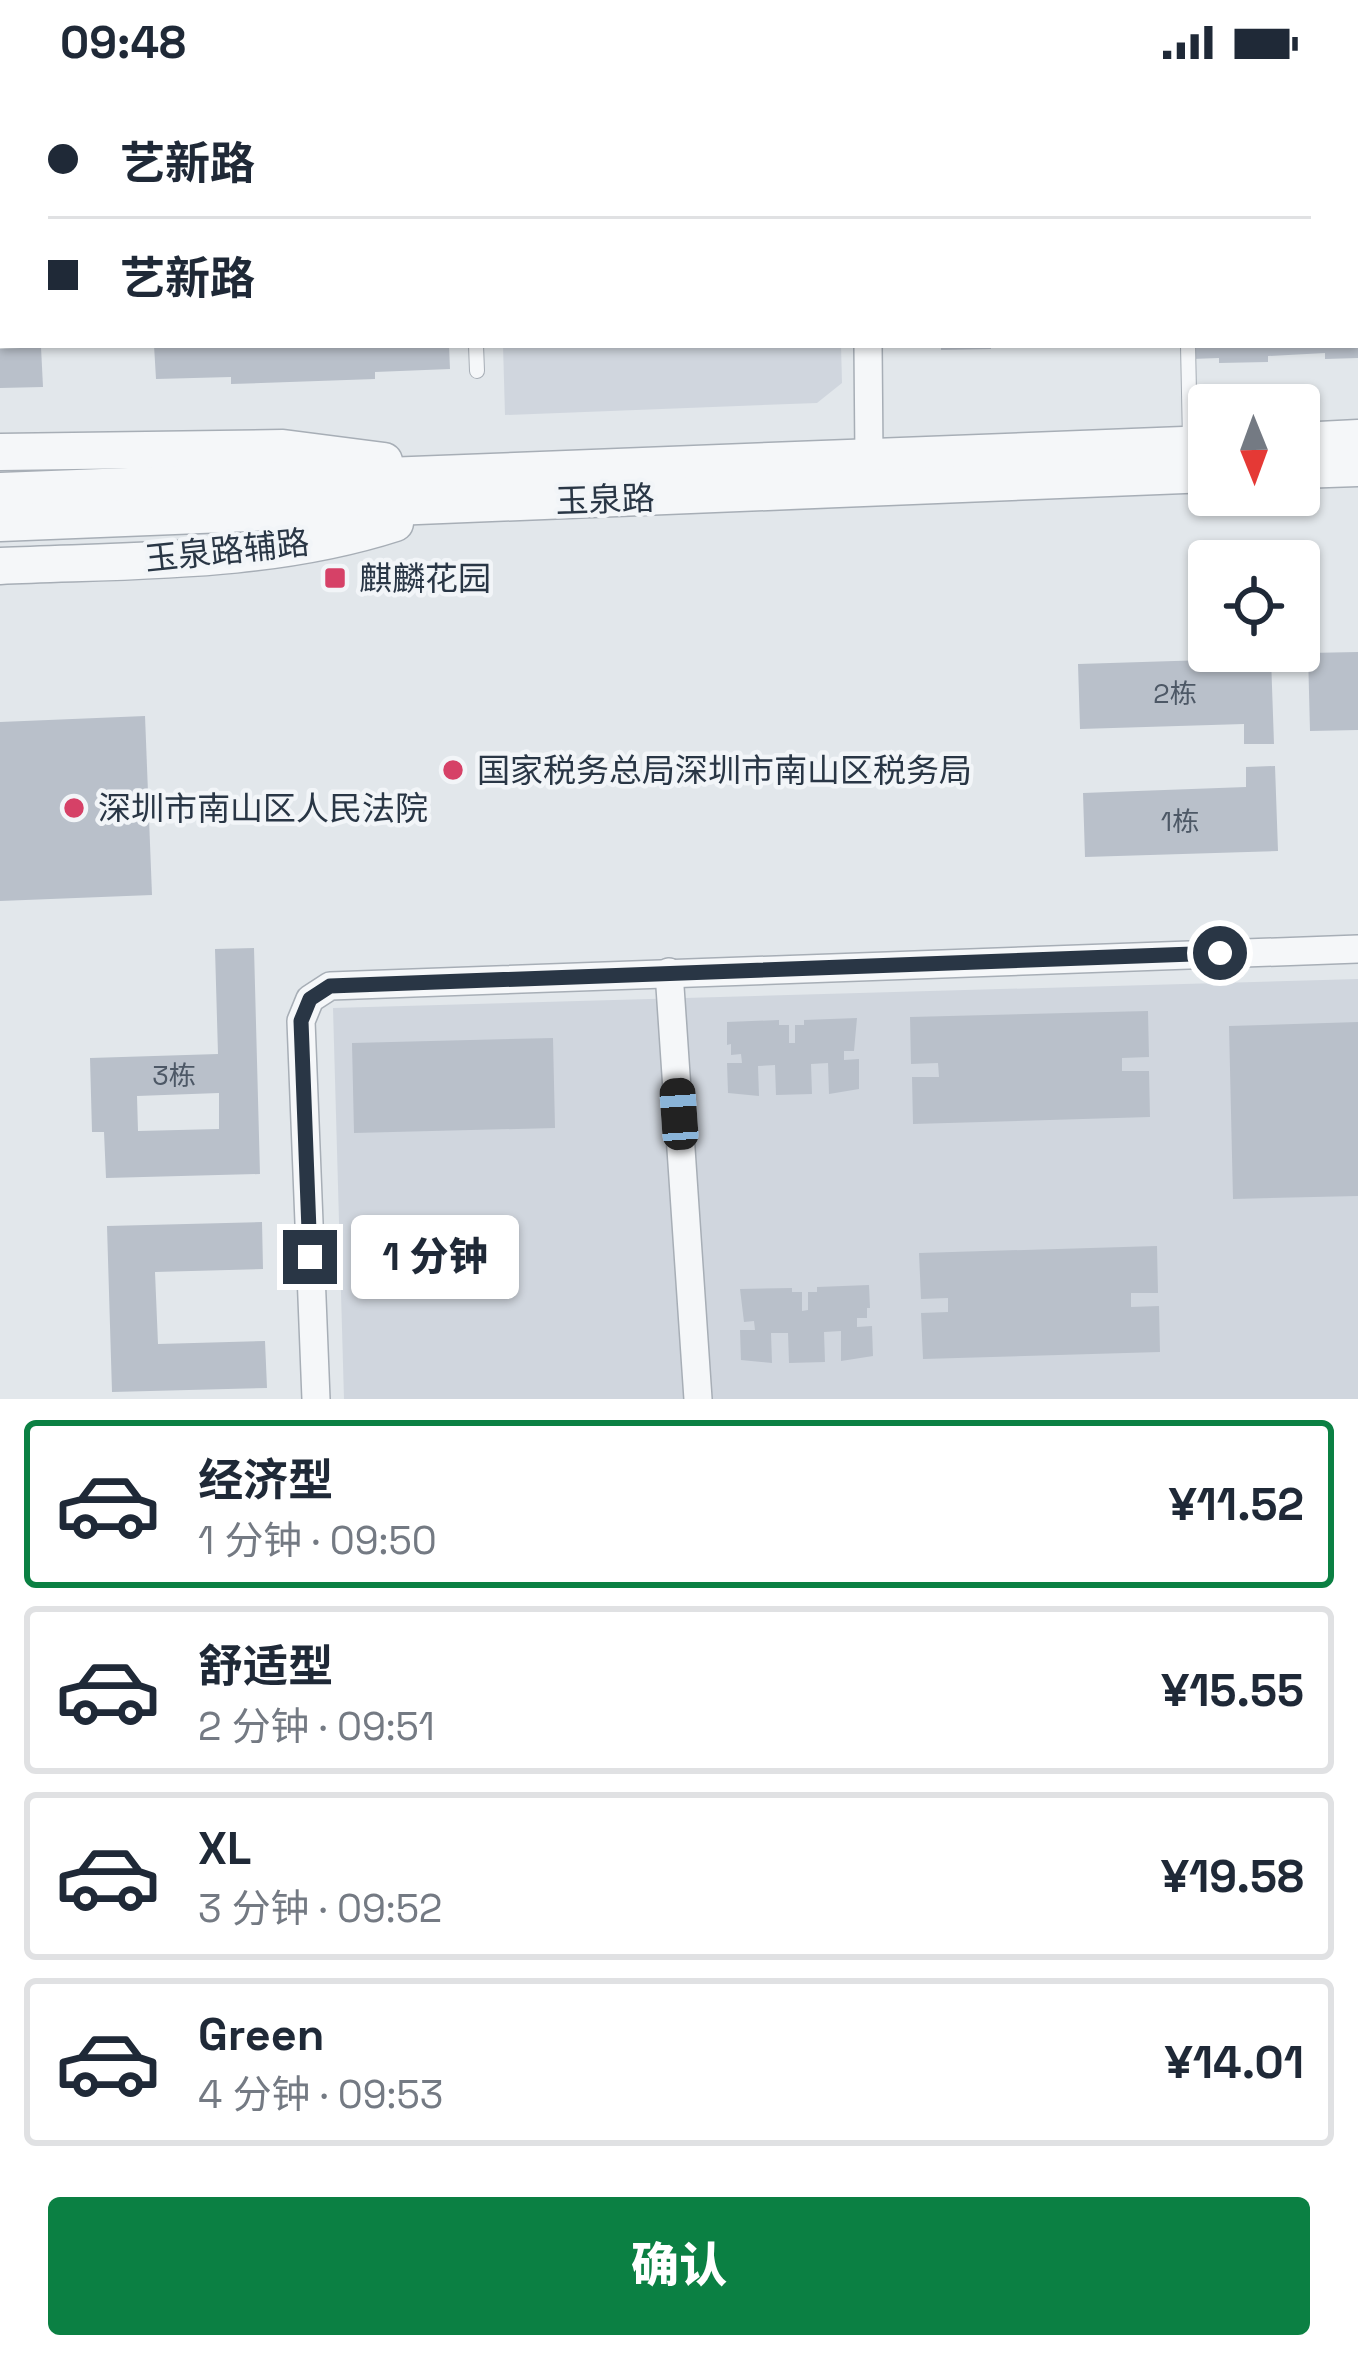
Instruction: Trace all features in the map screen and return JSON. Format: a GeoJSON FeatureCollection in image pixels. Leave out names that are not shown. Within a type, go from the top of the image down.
{"type":"FeatureCollection","features":[{"type":"Feature","properties":{"kind":"street"},"geometry":{"type":"LineString","coordinates":[[868,348],[869,457]]}},
{"type":"Feature","properties":{"kind":"street"},"geometry":{"type":"LineString","coordinates":[[1320,440],[1358,438]]}},
{"type":"Feature","properties":{"kind":"street"},"geometry":{"type":"LineString","coordinates":[[0,452],[284,448],[343,453],[448,489]]}},
{"type":"Feature","properties":{"kind":"street","name":"玉泉路"},"geometry":{"type":"LineString","coordinates":[[0,523],[869,457],[1188,454]]}},
{"type":"Feature","properties":{"kind":"street","name":"玉泉路"},"geometry":{"type":"LineString","coordinates":[[0,491],[448,489],[1188,455]]}},
{"type":"Feature","properties":{"kind":"street"},"geometry":{"type":"LineString","coordinates":[[1320,469],[1358,468]]}},
{"type":"Feature","properties":{"kind":"street","name":"玉泉路辅路"},"geometry":{"type":"LineString","coordinates":[[0,566],[219,557],[292,548],[374,529],[448,489]]}},
{"type":"Feature","properties":{"kind":"street"},"geometry":{"type":"LineString","coordinates":[[316,1399],[301,1021],[310,999],[319,991],[342,984],[1358,949]]}},
{"type":"Feature","properties":{"kind":"street"},"geometry":{"type":"LineString","coordinates":[[669,972],[698,1399]]}},
{"type":"Feature","properties":{"kind":"lane"},"geometry":{"type":"LineString","coordinates":[[476,348],[477,371]]}},
{"type":"Feature","properties":{"kind":"lane"},"geometry":{"type":"LineString","coordinates":[[1188,348],[1193,384]]}},
{"type":"Feature","properties":{"kind":"shaded area"},"geometry":{"type":"Polygon","coordinates":[[[503,348],[841,348],[842,383],[817,403],[505,415],[503,348]]]}},
{"type":"Feature","properties":{"kind":"shaded area"},"geometry":{"type":"Polygon","coordinates":[[[1358,979],[1358,1399],[344,1399],[333,1008],[1358,979]]]}},
{"type":"Feature","properties":{"kind":"building"},"geometry":{"type":"Polygon","coordinates":[[[41,348],[43,387],[0,388],[0,349],[41,348]]]}},
{"type":"Feature","properties":{"kind":"building"},"geometry":{"type":"Polygon","coordinates":[[[154,348],[449,348],[450,369],[375,372],[375,379],[231,384],[231,377],[156,379],[154,348]]]}},
{"type":"Feature","properties":{"kind":"building"},"geometry":{"type":"Polygon","coordinates":[[[1190,348],[1358,348],[1358,358],[1325,359],[1325,353],[1268,356],[1268,362],[1191,359],[1190,348]]]}},
{"type":"Feature","properties":{"kind":"building"},"geometry":{"type":"Polygon","coordinates":[[[1358,652],[1358,730],[1310,731],[1308,672],[1320,672],[1320,653],[1358,652]]]}},
{"type":"Feature","properties":{"kind":"building"},"geometry":{"type":"Polygon","coordinates":[[[1188,661],[1188,672],[1271,672],[1274,744],[1244,744],[1244,724],[1080,729],[1078,664],[1188,661]]]}},
{"type":"Feature","properties":{"kind":"building","name":"深圳市南山区人民法院"},"geometry":{"type":"Polygon","coordinates":[[[145,716],[152,895],[0,901],[0,722],[145,716]]]}},
{"type":"Feature","properties":{"kind":"building"},"geometry":{"type":"Polygon","coordinates":[[[1275,766],[1278,851],[1085,857],[1083,793],[1246,787],[1246,767],[1275,766]]]}},
{"type":"Feature","properties":{"kind":"building"},"geometry":{"type":"Polygon","coordinates":[[[254,948],[260,1174],[106,1178],[104,1132],[92,1132],[90,1058],[218,1054],[215,949],[254,948]],[[219,1093],[137,1096],[138,1131],[219,1129],[219,1093]]]}},
{"type":"Feature","properties":{"kind":"building"},"geometry":{"type":"Polygon","coordinates":[[[1148,1011],[1149,1057],[1122,1058],[1122,1071],[1149,1071],[1150,1117],[913,1124],[912,1077],[939,1077],[938,1063],[911,1064],[910,1017],[1148,1011]]]}},
{"type":"Feature","properties":{"kind":"building"},"geometry":{"type":"Polygon","coordinates":[[[857,1018],[854,1051],[844,1051],[844,1060],[859,1059],[859,1089],[829,1094],[828,1063],[811,1064],[812,1094],[776,1095],[775,1065],[758,1066],[759,1096],[728,1093],[727,1063],[742,1063],[741,1054],[731,1055],[731,1044],[727,1045],[727,1022],[779,1020],[779,1025],[789,1025],[789,1043],[795,1043],[795,1025],[804,1025],[804,1020],[857,1018]]]}},
{"type":"Feature","properties":{"kind":"building"},"geometry":{"type":"Polygon","coordinates":[[[1358,1022],[1358,1196],[1233,1199],[1229,1026],[1358,1022]]]}},
{"type":"Feature","properties":{"kind":"building"},"geometry":{"type":"Polygon","coordinates":[[[553,1038],[555,1128],[354,1133],[352,1043],[553,1038]]]}},
{"type":"Feature","properties":{"kind":"building"},"geometry":{"type":"Polygon","coordinates":[[[262,1222],[263,1269],[155,1272],[158,1344],[265,1341],[267,1388],[112,1392],[107,1226],[262,1222]]]}},
{"type":"Feature","properties":{"kind":"building"},"geometry":{"type":"Polygon","coordinates":[[[1157,1246],[1158,1293],[1131,1293],[1131,1307],[1159,1306],[1160,1352],[923,1359],[921,1313],[948,1312],[948,1298],[921,1299],[919,1253],[1157,1246]]]}},
{"type":"Feature","properties":{"kind":"building"},"geometry":{"type":"Polygon","coordinates":[[[869,1285],[870,1308],[867,1318],[857,1318],[857,1327],[872,1326],[873,1356],[841,1361],[841,1331],[824,1332],[825,1362],[789,1363],[788,1333],[771,1333],[772,1363],[741,1360],[740,1330],[755,1330],[754,1321],[744,1322],[740,1289],[792,1288],[792,1292],[802,1292],[802,1311],[808,1310],[808,1292],[817,1292],[817,1287],[869,1285]]]}},
{"type":"Feature","properties":{"kind":"place","name":"麒麟花园"},"geometry":{"type":"Point","coordinates":[335,578]}},
{"type":"Feature","properties":{"kind":"place","name":"国家税务总局深圳市南山区税务局"},"geometry":{"type":"Point","coordinates":[453,770]}},
{"type":"Feature","properties":{"kind":"place","name":"深圳市南山区人民法院"},"geometry":{"type":"Point","coordinates":[74,808]}},
{"type":"Feature","properties":{"kind":"route"},"geometry":{"type":"LineString","coordinates":[[310,1257],[301,1021],[310,999],[330,986],[1220,953]]}}]}
